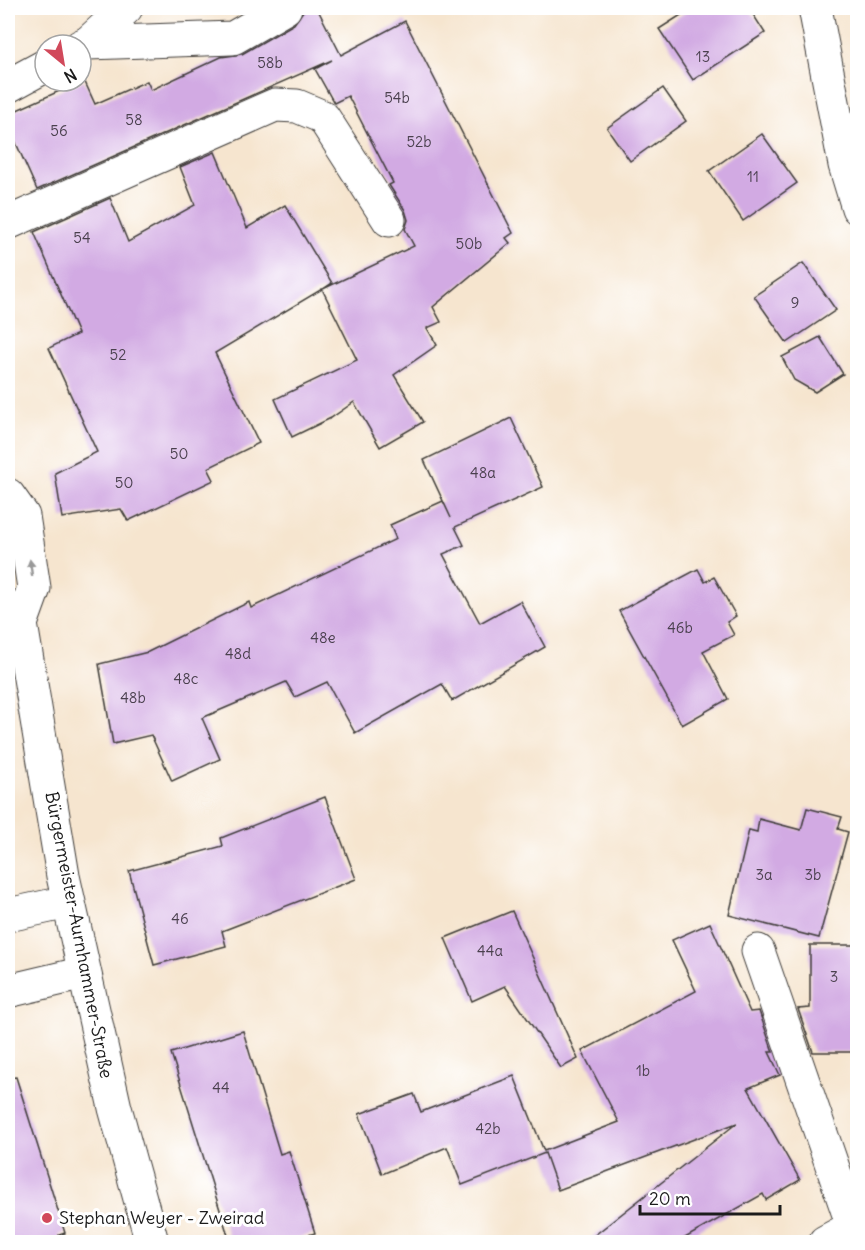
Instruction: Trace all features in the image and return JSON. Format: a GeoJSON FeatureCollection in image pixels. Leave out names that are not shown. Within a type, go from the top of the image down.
{"type":"FeatureCollection","features":[{"type":"Feature","properties":{"kind":"street"},"geometry":{"type":"LineString","coordinates":[[93,37],[126,8]]}},
{"type":"Feature","properties":{"kind":"street"},"geometry":{"type":"LineString","coordinates":[[93,45],[232,38],[285,8]]}},
{"type":"Feature","properties":{"kind":"street"},"geometry":{"type":"LineString","coordinates":[[815,8],[845,165],[858,208]]}},
{"type":"Feature","properties":{"kind":"street"},"geometry":{"type":"LineString","coordinates":[[8,86],[33,72]]}},
{"type":"Feature","properties":{"kind":"street"},"geometry":{"type":"LineString","coordinates":[[8,223],[275,105],[297,106],[323,117],[389,220]]}},
{"type":"Feature","properties":{"kind":"street","name":"Bürgermeister-Aurnhammer-Straße"},"geometry":{"type":"LineString","coordinates":[[8,495],[23,516],[34,588],[14,615],[69,902],[124,1145],[152,1242]]}},
{"type":"Feature","properties":{"kind":"street"},"geometry":{"type":"LineString","coordinates":[[8,915],[69,902]]}},
{"type":"Feature","properties":{"kind":"street"},"geometry":{"type":"LineString","coordinates":[[758,951],[855,1225],[825,1242]]}},
{"type":"Feature","properties":{"kind":"street"},"geometry":{"type":"LineString","coordinates":[[8,991],[84,973]]}},
{"type":"Feature","properties":{"kind":"building"},"geometry":{"type":"Polygon","coordinates":[[[317,8],[341,55],[405,21],[513,233],[506,238],[510,243],[433,307],[441,322],[427,328],[437,345],[394,375],[423,422],[380,447],[354,402],[331,418],[292,437],[275,399],[357,360],[322,289],[215,353],[259,443],[208,468],[214,480],[128,521],[121,509],[62,518],[55,473],[97,452],[49,348],[78,334],[34,232],[110,198],[128,242],[195,205],[180,167],[215,152],[247,228],[285,205],[332,283],[323,289],[414,246],[405,229],[408,220],[405,210],[389,185],[393,183],[348,96],[334,103],[315,69],[332,60],[37,190],[8,125],[8,114],[55,93],[90,93],[95,104],[147,81],[151,90],[221,57],[242,54],[294,24],[303,11],[317,8]]]}},
{"type":"Feature","properties":{"kind":"building"},"geometry":{"type":"Polygon","coordinates":[[[692,8],[749,8],[765,33],[693,80],[659,29],[692,8]]]}},
{"type":"Feature","properties":{"kind":"building"},"geometry":{"type":"Polygon","coordinates":[[[663,88],[686,121],[630,161],[607,128],[663,88]]]}},
{"type":"Feature","properties":{"kind":"building"},"geometry":{"type":"Polygon","coordinates":[[[762,134],[797,183],[743,221],[709,171],[762,134]]]}},
{"type":"Feature","properties":{"kind":"building"},"geometry":{"type":"Polygon","coordinates":[[[803,263],[836,310],[787,343],[754,296],[803,263]]]}},
{"type":"Feature","properties":{"kind":"building"},"geometry":{"type":"Polygon","coordinates":[[[820,337],[843,374],[815,392],[794,380],[782,357],[820,337]]]}},
{"type":"Feature","properties":{"kind":"building"},"geometry":{"type":"Polygon","coordinates":[[[511,418],[543,487],[455,527],[464,545],[443,554],[480,623],[520,601],[545,647],[452,701],[442,684],[355,733],[327,682],[295,697],[286,682],[202,718],[220,759],[172,781],[151,735],[113,744],[99,664],[148,652],[249,602],[251,608],[396,539],[390,525],[443,501],[451,518],[424,460],[511,418]]]}},
{"type":"Feature","properties":{"kind":"building"},"geometry":{"type":"Polygon","coordinates":[[[698,569],[705,582],[714,577],[736,616],[727,622],[734,635],[703,651],[728,699],[682,725],[619,611],[698,569]]]}},
{"type":"Feature","properties":{"kind":"building"},"geometry":{"type":"Polygon","coordinates":[[[325,797],[356,879],[222,931],[226,946],[154,965],[129,871],[223,846],[221,838],[325,797]]]}},
{"type":"Feature","properties":{"kind":"building"},"geometry":{"type":"Polygon","coordinates":[[[807,808],[842,817],[838,829],[848,832],[819,938],[729,915],[749,830],[757,832],[759,819],[801,830],[807,808]]]}},
{"type":"Feature","properties":{"kind":"building"},"geometry":{"type":"Polygon","coordinates":[[[512,911],[578,1059],[561,1068],[505,986],[472,1001],[445,938],[512,911]]]}},
{"type":"Feature","properties":{"kind":"building"},"geometry":{"type":"Polygon","coordinates":[[[710,923],[750,1012],[759,1011],[773,1052],[769,1052],[780,1075],[748,1088],[800,1180],[766,1200],[763,1194],[678,1242],[586,1242],[737,1123],[558,1190],[545,1153],[462,1185],[447,1147],[382,1174],[359,1114],[414,1094],[421,1112],[514,1076],[544,1151],[619,1122],[582,1051],[696,991],[672,940],[710,923]]]}},
{"type":"Feature","properties":{"kind":"building"},"geometry":{"type":"Polygon","coordinates":[[[810,945],[858,945],[858,1052],[813,1052],[798,1009],[810,1008],[810,945]]]}},
{"type":"Feature","properties":{"kind":"building"},"geometry":{"type":"Polygon","coordinates":[[[243,1031],[280,1154],[289,1151],[315,1233],[285,1242],[230,1242],[171,1053],[243,1031]]]}},
{"type":"Feature","properties":{"kind":"building"},"geometry":{"type":"Polygon","coordinates":[[[16,1077],[65,1233],[59,1235],[61,1242],[8,1242],[8,1078],[16,1077]]]}},
{"type":"Feature","properties":{"kind":"place","name":"Stephan Weyer - Zweirad"},"geometry":{"type":"Point","coordinates":[47,1218]}}]}
